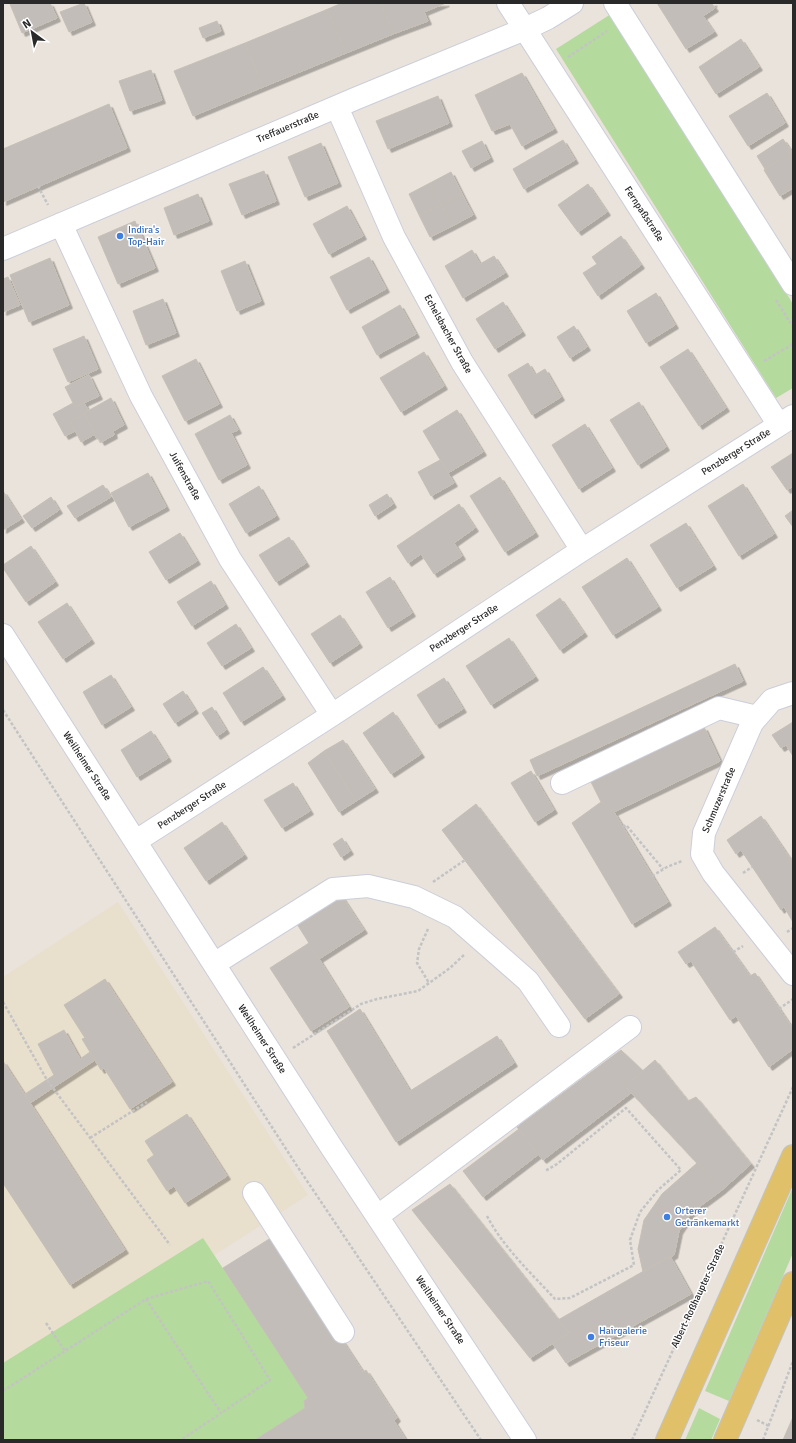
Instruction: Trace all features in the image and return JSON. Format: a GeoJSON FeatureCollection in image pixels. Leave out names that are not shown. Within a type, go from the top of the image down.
{"type":"FeatureCollection","features":[{"type":"Feature","properties":{"kind":"main road"},"geometry":{"type":"LineString","coordinates":[[667,1440],[793,1156]]}},
{"type":"Feature","properties":{"kind":"main road"},"geometry":{"type":"LineString","coordinates":[[725,1440],[793,1283]]}},
{"type":"Feature","properties":{"kind":"street","name":"Fernpaßstraße"},"geometry":{"type":"LineString","coordinates":[[508,3],[745,372],[786,420]]}},
{"type":"Feature","properties":{"kind":"street","name":"Treffauerstraße"},"geometry":{"type":"LineString","coordinates":[[3,249],[525,29],[548,18],[572,3]]}},
{"type":"Feature","properties":{"kind":"street"},"geometry":{"type":"LineString","coordinates":[[620,11],[793,284]]}},
{"type":"Feature","properties":{"kind":"street","name":"Echelsbacher Straße"},"geometry":{"type":"LineString","coordinates":[[337,107],[394,237],[462,362],[582,550]]}},
{"type":"Feature","properties":{"kind":"street","name":"Juifenstraße"},"geometry":{"type":"LineString","coordinates":[[61,224],[141,396],[230,559],[332,715]]}},
{"type":"Feature","properties":{"kind":"street","name":"Penzberger Straße"},"geometry":{"type":"LineString","coordinates":[[136,841],[332,715],[582,550],[786,420]]}},
{"type":"Feature","properties":{"kind":"street","name":"Weilheimer Straße"},"geometry":{"type":"LineString","coordinates":[[4,638],[276,1060],[525,1440]]}},
{"type":"Feature","properties":{"kind":"street","name":"Schmuzerstraße"},"geometry":{"type":"LineString","coordinates":[[702,854],[704,833],[752,723],[772,700],[793,693]]}},
{"type":"Feature","properties":{"kind":"street"},"geometry":{"type":"LineString","coordinates":[[562,783],[719,708],[757,717]]}},
{"type":"Feature","properties":{"kind":"street"},"geometry":{"type":"LineString","coordinates":[[702,854],[713,874],[793,974]]}},
{"type":"Feature","properties":{"kind":"street"},"geometry":{"type":"LineString","coordinates":[[214,964],[333,889],[368,886],[414,897],[455,917],[482,939],[528,982],[559,1026]]}},
{"type":"Feature","properties":{"kind":"street"},"geometry":{"type":"LineString","coordinates":[[378,1216],[630,1027]]}},
{"type":"Feature","properties":{"kind":"street"},"geometry":{"type":"LineString","coordinates":[[254,1193],[343,1332]]}},
{"type":"Feature","properties":{"kind":"path"},"geometry":{"type":"LineString","coordinates":[[551,68],[620,11]]}},
{"type":"Feature","properties":{"kind":"path"},"geometry":{"type":"LineString","coordinates":[[38,186],[49,207]]}},
{"type":"Feature","properties":{"kind":"path"},"geometry":{"type":"LineString","coordinates":[[745,372],[793,344]]}},
{"type":"Feature","properties":{"kind":"path"},"geometry":{"type":"LineString","coordinates":[[3,710],[296,1166],[481,1440]]}},
{"type":"Feature","properties":{"kind":"path"},"geometry":{"type":"LineString","coordinates":[[623,827],[626,826],[663,869]]}},
{"type":"Feature","properties":{"kind":"path"},"geometry":{"type":"LineString","coordinates":[[652,876],[663,869],[702,854]]}},
{"type":"Feature","properties":{"kind":"path"},"geometry":{"type":"LineString","coordinates":[[414,897],[465,860]]}},
{"type":"Feature","properties":{"kind":"path"},"geometry":{"type":"LineString","coordinates":[[429,983],[417,963],[419,949],[437,908]]}},
{"type":"Feature","properties":{"kind":"path"},"geometry":{"type":"LineString","coordinates":[[276,1060],[361,1004],[377,999],[418,991],[450,968],[482,939]]}},
{"type":"Feature","properties":{"kind":"path"},"geometry":{"type":"LineString","coordinates":[[779,1009],[793,999]]}},
{"type":"Feature","properties":{"kind":"path"},"geometry":{"type":"LineString","coordinates":[[3,1002],[46,1080],[170,1245]]}},
{"type":"Feature","properties":{"kind":"path","name":"Albert-Roßhaupter-Straße"},"geometry":{"type":"LineString","coordinates":[[632,1440],[793,1087]]}},
{"type":"Feature","properties":{"kind":"path"},"geometry":{"type":"LineString","coordinates":[[90,1138],[147,1102]]}},
{"type":"Feature","properties":{"kind":"path"},"geometry":{"type":"LineString","coordinates":[[487,1216],[494,1230],[524,1266],[555,1299],[570,1298],[634,1265],[630,1240],[640,1212],[658,1190],[681,1170],[626,1108],[557,1164],[545,1171]]}},
{"type":"Feature","properties":{"kind":"path"},"geometry":{"type":"LineString","coordinates":[[3,1391],[146,1299],[208,1281],[270,1380],[181,1440]]}},
{"type":"Feature","properties":{"kind":"path"},"geometry":{"type":"LineString","coordinates":[[146,1299],[221,1413]]}},
{"type":"Feature","properties":{"kind":"path"},"geometry":{"type":"LineString","coordinates":[[46,1322],[65,1351]]}},
{"type":"Feature","properties":{"kind":"path"},"geometry":{"type":"LineString","coordinates":[[763,1440],[793,1361]]}},
{"type":"Feature","properties":{"kind":"path"},"geometry":{"type":"LineString","coordinates":[[659,1378],[690,1391]]}},
{"type":"Feature","properties":{"kind":"path"},"geometry":{"type":"LineString","coordinates":[[737,1412],[769,1426]]}},
{"type":"Feature","properties":{"kind":"shaded area"},"geometry":{"type":"Polygon","coordinates":[[[118,902],[308,1195],[3,1391],[3,977],[118,902]]]}},
{"type":"Feature","properties":{"kind":"green space"},"geometry":{"type":"Polygon","coordinates":[[[611,14],[793,304],[793,388],[776,398],[556,49],[611,14]]]}},
{"type":"Feature","properties":{"kind":"green space"},"geometry":{"type":"Polygon","coordinates":[[[793,1187],[793,1253],[729,1401],[705,1391],[793,1187]]]}},
{"type":"Feature","properties":{"kind":"green space"},"geometry":{"type":"Polygon","coordinates":[[[203,1238],[308,1398],[304,1401],[305,1408],[255,1440],[3,1440],[3,1363],[203,1238]]]}},
{"type":"Feature","properties":{"kind":"green space"},"geometry":{"type":"Polygon","coordinates":[[[699,1408],[720,1419],[711,1440],[685,1440],[699,1408]]]}},
{"type":"Feature","properties":{"kind":"building"},"geometry":{"type":"Polygon","coordinates":[[[50,3],[57,18],[22,33],[10,4],[50,3]]]}},
{"type":"Feature","properties":{"kind":"building"},"geometry":{"type":"Polygon","coordinates":[[[84,3],[92,22],[69,32],[60,12],[84,3]]]}},
{"type":"Feature","properties":{"kind":"building"},"geometry":{"type":"Polygon","coordinates":[[[342,3],[381,3],[393,34],[346,53],[328,9],[342,3]]]}},
{"type":"Feature","properties":{"kind":"building"},"geometry":{"type":"Polygon","coordinates":[[[381,3],[446,3],[424,12],[428,21],[393,34],[381,3]]]}},
{"type":"Feature","properties":{"kind":"building"},"geometry":{"type":"Polygon","coordinates":[[[657,3],[714,3],[712,4],[715,8],[703,16],[714,32],[686,49],[657,3]]]}},
{"type":"Feature","properties":{"kind":"building"},"geometry":{"type":"Polygon","coordinates":[[[328,9],[346,53],[263,87],[245,43],[328,9]]]}},
{"type":"Feature","properties":{"kind":"building"},"geometry":{"type":"Polygon","coordinates":[[[217,21],[221,31],[203,38],[199,28],[217,21]]]}},
{"type":"Feature","properties":{"kind":"building"},"geometry":{"type":"Polygon","coordinates":[[[741,39],[759,67],[716,94],[699,67],[741,39]]]}},
{"type":"Feature","properties":{"kind":"building"},"geometry":{"type":"Polygon","coordinates":[[[245,43],[263,87],[193,116],[174,71],[245,43]]]}},
{"type":"Feature","properties":{"kind":"building"},"geometry":{"type":"Polygon","coordinates":[[[151,70],[162,100],[130,111],[119,81],[151,70]]]}},
{"type":"Feature","properties":{"kind":"building"},"geometry":{"type":"Polygon","coordinates":[[[522,73],[554,129],[522,146],[510,124],[492,131],[475,95],[522,73]]]}},
{"type":"Feature","properties":{"kind":"building"},"geometry":{"type":"Polygon","coordinates":[[[767,93],[785,123],[748,146],[729,116],[767,93]]]}},
{"type":"Feature","properties":{"kind":"building"},"geometry":{"type":"Polygon","coordinates":[[[438,96],[449,123],[388,149],[376,121],[438,96]]]}},
{"type":"Feature","properties":{"kind":"building"},"geometry":{"type":"Polygon","coordinates":[[[109,104],[127,148],[3,202],[3,149],[109,104]]]}},
{"type":"Feature","properties":{"kind":"building"},"geometry":{"type":"Polygon","coordinates":[[[783,139],[792,152],[765,169],[757,156],[783,139]]]}},
{"type":"Feature","properties":{"kind":"building"},"geometry":{"type":"Polygon","coordinates":[[[563,140],[575,160],[524,189],[513,169],[563,140]]]}},
{"type":"Feature","properties":{"kind":"building"},"geometry":{"type":"Polygon","coordinates":[[[482,141],[490,158],[471,168],[462,151],[482,141]]]}},
{"type":"Feature","properties":{"kind":"building"},"geometry":{"type":"Polygon","coordinates":[[[321,143],[338,183],[305,197],[288,157],[321,143]]]}},
{"type":"Feature","properties":{"kind":"building"},"geometry":{"type":"Polygon","coordinates":[[[793,151],[793,188],[780,196],[764,170],[793,151]]]}},
{"type":"Feature","properties":{"kind":"building"},"geometry":{"type":"Polygon","coordinates":[[[264,171],[276,201],[242,215],[229,184],[264,171]]]}},
{"type":"Feature","properties":{"kind":"building"},"geometry":{"type":"Polygon","coordinates":[[[451,172],[462,194],[441,205],[430,183],[451,172]]]}},
{"type":"Feature","properties":{"kind":"building"},"geometry":{"type":"Polygon","coordinates":[[[430,183],[441,205],[419,215],[409,194],[430,183]]]}},
{"type":"Feature","properties":{"kind":"building"},"geometry":{"type":"Polygon","coordinates":[[[588,184],[607,212],[578,232],[558,205],[588,184]]]}},
{"type":"Feature","properties":{"kind":"building"},"geometry":{"type":"Polygon","coordinates":[[[198,194],[209,221],[174,235],[164,208],[198,194]]]}},
{"type":"Feature","properties":{"kind":"building"},"geometry":{"type":"Polygon","coordinates":[[[462,194],[473,215],[452,226],[441,205],[462,194]]]}},
{"type":"Feature","properties":{"kind":"building"},"geometry":{"type":"Polygon","coordinates":[[[441,205],[452,226],[430,237],[419,215],[441,205]]]}},
{"type":"Feature","properties":{"kind":"building"},"geometry":{"type":"Polygon","coordinates":[[[347,206],[363,236],[329,254],[313,224],[347,206]]]}},
{"type":"Feature","properties":{"kind":"building"},"geometry":{"type":"Polygon","coordinates":[[[135,221],[155,268],[118,284],[98,237],[135,221]]]}},
{"type":"Feature","properties":{"kind":"building"},"geometry":{"type":"Polygon","coordinates":[[[621,236],[641,265],[598,296],[583,273],[597,264],[592,257],[621,236]]]}},
{"type":"Feature","properties":{"kind":"building"},"geometry":{"type":"Polygon","coordinates":[[[472,250],[480,264],[494,256],[505,273],[463,298],[445,266],[472,250]]]}},
{"type":"Feature","properties":{"kind":"building"},"geometry":{"type":"Polygon","coordinates":[[[369,257],[386,289],[347,310],[330,277],[369,257]]]}},
{"type":"Feature","properties":{"kind":"building"},"geometry":{"type":"Polygon","coordinates":[[[50,258],[69,305],[29,322],[10,275],[50,258]]]}},
{"type":"Feature","properties":{"kind":"building"},"geometry":{"type":"Polygon","coordinates":[[[245,261],[261,301],[237,311],[221,271],[245,261]]]}},
{"type":"Feature","properties":{"kind":"building"},"geometry":{"type":"Polygon","coordinates":[[[8,277],[20,305],[3,312],[3,279],[8,277]]]}},
{"type":"Feature","properties":{"kind":"building"},"geometry":{"type":"Polygon","coordinates":[[[656,293],[675,325],[646,343],[627,311],[656,293]]]}},
{"type":"Feature","properties":{"kind":"building"},"geometry":{"type":"Polygon","coordinates":[[[163,299],[176,333],[146,345],[133,311],[163,299]]]}},
{"type":"Feature","properties":{"kind":"building"},"geometry":{"type":"Polygon","coordinates":[[[503,302],[522,332],[495,349],[476,319],[503,302]]]}},
{"type":"Feature","properties":{"kind":"building"},"geometry":{"type":"Polygon","coordinates":[[[400,305],[416,334],[377,355],[362,327],[400,305]]]}},
{"type":"Feature","properties":{"kind":"building"},"geometry":{"type":"Polygon","coordinates":[[[574,326],[587,347],[570,358],[557,337],[574,326]]]}},
{"type":"Feature","properties":{"kind":"building"},"geometry":{"type":"Polygon","coordinates":[[[84,336],[98,369],[68,382],[53,349],[84,336]]]}},
{"type":"Feature","properties":{"kind":"building"},"geometry":{"type":"Polygon","coordinates":[[[688,349],[726,408],[699,426],[660,367],[688,349]]]}},
{"type":"Feature","properties":{"kind":"building"},"geometry":{"type":"Polygon","coordinates":[[[424,352],[444,386],[401,412],[380,378],[424,352]]]}},
{"type":"Feature","properties":{"kind":"building"},"geometry":{"type":"Polygon","coordinates":[[[196,359],[219,404],[185,421],[162,376],[196,359]]]}},
{"type":"Feature","properties":{"kind":"building"},"geometry":{"type":"Polygon","coordinates":[[[528,363],[535,375],[545,369],[561,397],[532,415],[508,375],[528,363]]]}},
{"type":"Feature","properties":{"kind":"building"},"geometry":{"type":"Polygon","coordinates":[[[89,375],[99,396],[75,407],[65,387],[89,375]]]}},
{"type":"Feature","properties":{"kind":"building"},"geometry":{"type":"Polygon","coordinates":[[[111,398],[124,425],[113,431],[114,435],[101,442],[99,438],[97,439],[84,413],[111,398]]]}},
{"type":"Feature","properties":{"kind":"building"},"geometry":{"type":"Polygon","coordinates":[[[639,402],[666,447],[638,465],[610,420],[639,402]]]}},
{"type":"Feature","properties":{"kind":"building"},"geometry":{"type":"Polygon","coordinates":[[[73,403],[75,407],[84,403],[88,410],[84,413],[85,414],[70,421],[75,431],[65,436],[53,414],[73,403]]]}},
{"type":"Feature","properties":{"kind":"building"},"geometry":{"type":"Polygon","coordinates":[[[457,410],[483,452],[448,473],[423,431],[457,410]]]}},
{"type":"Feature","properties":{"kind":"building"},"geometry":{"type":"Polygon","coordinates":[[[85,414],[95,434],[81,442],[70,421],[85,414]]]}},
{"type":"Feature","properties":{"kind":"building"},"geometry":{"type":"Polygon","coordinates":[[[230,415],[238,430],[231,433],[247,465],[219,480],[195,434],[230,415]]]}},
{"type":"Feature","properties":{"kind":"building"},"geometry":{"type":"Polygon","coordinates":[[[585,424],[612,468],[579,489],[552,445],[585,424]]]}},
{"type":"Feature","properties":{"kind":"building"},"geometry":{"type":"Polygon","coordinates":[[[793,453],[793,486],[787,490],[771,467],[793,453]]]}},
{"type":"Feature","properties":{"kind":"building"},"geometry":{"type":"Polygon","coordinates":[[[440,460],[454,483],[431,496],[418,472],[440,460]]]}},
{"type":"Feature","properties":{"kind":"building"},"geometry":{"type":"Polygon","coordinates":[[[148,473],[166,507],[129,527],[111,493],[148,473]]]}},
{"type":"Feature","properties":{"kind":"building"},"geometry":{"type":"Polygon","coordinates":[[[500,477],[535,533],[505,552],[470,496],[500,477]]]}},
{"type":"Feature","properties":{"kind":"building"},"geometry":{"type":"Polygon","coordinates":[[[743,484],[774,534],[739,556],[708,506],[743,484]]]}},
{"type":"Feature","properties":{"kind":"building"},"geometry":{"type":"Polygon","coordinates":[[[103,485],[111,497],[75,518],[67,506],[103,485]]]}},
{"type":"Feature","properties":{"kind":"building"},"geometry":{"type":"Polygon","coordinates":[[[259,486],[276,516],[246,533],[229,504],[259,486]]]}},
{"type":"Feature","properties":{"kind":"building"},"geometry":{"type":"Polygon","coordinates":[[[3,491],[21,519],[3,530],[3,491]]]}},
{"type":"Feature","properties":{"kind":"building"},"geometry":{"type":"Polygon","coordinates":[[[387,494],[393,504],[375,516],[369,505],[387,494]]]}},
{"type":"Feature","properties":{"kind":"building"},"geometry":{"type":"Polygon","coordinates":[[[51,497],[59,510],[32,528],[23,516],[51,497]]]}},
{"type":"Feature","properties":{"kind":"building"},"geometry":{"type":"Polygon","coordinates":[[[459,504],[475,528],[454,543],[462,556],[434,574],[421,554],[408,563],[397,546],[459,504]]]}},
{"type":"Feature","properties":{"kind":"building"},"geometry":{"type":"Polygon","coordinates":[[[793,510],[793,527],[785,516],[793,510]]]}},
{"type":"Feature","properties":{"kind":"building"},"geometry":{"type":"Polygon","coordinates":[[[686,523],[713,566],[677,588],[650,545],[686,523]]]}},
{"type":"Feature","properties":{"kind":"building"},"geometry":{"type":"Polygon","coordinates":[[[180,533],[197,561],[166,580],[149,552],[180,533]]]}},
{"type":"Feature","properties":{"kind":"building"},"geometry":{"type":"Polygon","coordinates":[[[289,537],[306,563],[276,582],[259,555],[289,537]]]}},
{"type":"Feature","properties":{"kind":"building"},"geometry":{"type":"Polygon","coordinates":[[[31,546],[55,582],[26,602],[3,568],[3,565],[31,546]]]}},
{"type":"Feature","properties":{"kind":"building"},"geometry":{"type":"Polygon","coordinates":[[[627,558],[658,607],[613,635],[582,587],[627,558]]]}},
{"type":"Feature","properties":{"kind":"building"},"geometry":{"type":"Polygon","coordinates":[[[390,577],[412,613],[388,628],[366,592],[390,577]]]}},
{"type":"Feature","properties":{"kind":"building"},"geometry":{"type":"Polygon","coordinates":[[[211,581],[225,605],[192,626],[177,602],[211,581]]]}},
{"type":"Feature","properties":{"kind":"building"},"geometry":{"type":"Polygon","coordinates":[[[560,598],[584,633],[560,650],[536,615],[560,598]]]}},
{"type":"Feature","properties":{"kind":"building"},"geometry":{"type":"Polygon","coordinates":[[[67,603],[91,640],[63,659],[38,622],[67,603]]]}},
{"type":"Feature","properties":{"kind":"building"},"geometry":{"type":"Polygon","coordinates":[[[340,615],[359,644],[330,663],[311,634],[340,615]]]}},
{"type":"Feature","properties":{"kind":"building"},"geometry":{"type":"Polygon","coordinates":[[[236,624],[251,648],[222,666],[207,643],[236,624]]]}},
{"type":"Feature","properties":{"kind":"building"},"geometry":{"type":"Polygon","coordinates":[[[509,638],[535,677],[491,705],[466,666],[509,638]]]}},
{"type":"Feature","properties":{"kind":"building"},"geometry":{"type":"Polygon","coordinates":[[[735,664],[743,681],[537,776],[530,760],[735,664]]]}},
{"type":"Feature","properties":{"kind":"building"},"geometry":{"type":"Polygon","coordinates":[[[263,667],[282,696],[241,722],[223,693],[263,667]]]}},
{"type":"Feature","properties":{"kind":"building"},"geometry":{"type":"Polygon","coordinates":[[[111,675],[131,707],[102,725],[83,692],[111,675]]]}},
{"type":"Feature","properties":{"kind":"building"},"geometry":{"type":"Polygon","coordinates":[[[444,678],[463,709],[436,725],[417,695],[444,678]]]}},
{"type":"Feature","properties":{"kind":"building"},"geometry":{"type":"Polygon","coordinates":[[[183,691],[195,710],[175,723],[163,704],[183,691]]]}},
{"type":"Feature","properties":{"kind":"building"},"geometry":{"type":"Polygon","coordinates":[[[212,707],[226,730],[217,736],[202,713],[212,707]]]}},
{"type":"Feature","properties":{"kind":"building"},"geometry":{"type":"Polygon","coordinates":[[[393,712],[421,754],[391,774],[363,733],[393,712]]]}},
{"type":"Feature","properties":{"kind":"building"},"geometry":{"type":"Polygon","coordinates":[[[793,722],[793,756],[786,745],[781,748],[772,735],[793,722]]]}},
{"type":"Feature","properties":{"kind":"building"},"geometry":{"type":"Polygon","coordinates":[[[704,727],[720,761],[614,812],[601,802],[590,780],[704,727]]]}},
{"type":"Feature","properties":{"kind":"building"},"geometry":{"type":"Polygon","coordinates":[[[151,731],[168,758],[137,777],[121,750],[151,731]]]}},
{"type":"Feature","properties":{"kind":"building"},"geometry":{"type":"Polygon","coordinates":[[[343,740],[375,789],[356,801],[324,751],[343,740]]]}},
{"type":"Feature","properties":{"kind":"building"},"geometry":{"type":"Polygon","coordinates":[[[324,751],[356,801],[339,812],[308,763],[324,751]]]}},
{"type":"Feature","properties":{"kind":"building"},"geometry":{"type":"Polygon","coordinates":[[[531,771],[554,810],[535,822],[511,783],[531,771]]]}},
{"type":"Feature","properties":{"kind":"building"},"geometry":{"type":"Polygon","coordinates":[[[293,783],[310,811],[282,828],[264,800],[293,783]]]}},
{"type":"Feature","properties":{"kind":"building"},"geometry":{"type":"Polygon","coordinates":[[[601,802],[614,812],[668,902],[632,924],[572,823],[601,802]]]}},
{"type":"Feature","properties":{"kind":"building"},"geometry":{"type":"Polygon","coordinates":[[[476,804],[619,994],[585,1019],[442,830],[476,804]]]}},
{"type":"Feature","properties":{"kind":"building"},"geometry":{"type":"Polygon","coordinates":[[[761,816],[793,863],[793,922],[784,907],[781,910],[741,850],[736,854],[727,840],[761,816]]]}},
{"type":"Feature","properties":{"kind":"building"},"geometry":{"type":"Polygon","coordinates":[[[222,822],[244,855],[206,881],[184,848],[222,822]]]}},
{"type":"Feature","properties":{"kind":"building"},"geometry":{"type":"Polygon","coordinates":[[[342,838],[350,851],[341,857],[333,844],[342,838]]]}},
{"type":"Feature","properties":{"kind":"building"},"geometry":{"type":"Polygon","coordinates":[[[341,895],[364,930],[319,959],[297,924],[341,895]]]}},
{"type":"Feature","properties":{"kind":"building"},"geometry":{"type":"Polygon","coordinates":[[[715,927],[750,976],[755,973],[793,1029],[793,1049],[769,1067],[736,1016],[730,1020],[691,961],[686,964],[678,952],[715,927]]]}},
{"type":"Feature","properties":{"kind":"building"},"geometry":{"type":"Polygon","coordinates":[[[309,943],[349,1007],[311,1031],[270,968],[309,943]]]}},
{"type":"Feature","properties":{"kind":"building"},"geometry":{"type":"Polygon","coordinates":[[[105,979],[172,1082],[130,1109],[104,1068],[101,1070],[82,1039],[85,1038],[64,1005],[105,979]]]}},
{"type":"Feature","properties":{"kind":"building"},"geometry":{"type":"Polygon","coordinates":[[[360,1009],[410,1091],[497,1036],[514,1063],[396,1142],[327,1031],[360,1009]]]}},
{"type":"Feature","properties":{"kind":"building"},"geometry":{"type":"Polygon","coordinates":[[[64,1030],[80,1059],[90,1052],[95,1060],[30,1103],[25,1094],[54,1075],[38,1044],[64,1030]]]}},
{"type":"Feature","properties":{"kind":"building"},"geometry":{"type":"Polygon","coordinates":[[[621,1050],[643,1071],[625,1086],[631,1093],[543,1160],[517,1127],[621,1050]]]}},
{"type":"Feature","properties":{"kind":"building"},"geometry":{"type":"Polygon","coordinates":[[[655,1060],[688,1101],[696,1097],[751,1164],[722,1190],[625,1086],[655,1060]]]}},
{"type":"Feature","properties":{"kind":"building"},"geometry":{"type":"Polygon","coordinates":[[[3,1061],[125,1250],[70,1285],[3,1183],[3,1061]]]}},
{"type":"Feature","properties":{"kind":"building"},"geometry":{"type":"Polygon","coordinates":[[[187,1114],[227,1176],[185,1203],[174,1186],[167,1191],[147,1160],[154,1155],[145,1141],[187,1114]]]}},
{"type":"Feature","properties":{"kind":"building"},"geometry":{"type":"Polygon","coordinates":[[[519,1129],[539,1154],[483,1197],[463,1171],[519,1129]]]}},
{"type":"Feature","properties":{"kind":"building","name":"Orterer Getränkemarkt"},"geometry":{"type":"Polygon","coordinates":[[[697,1163],[722,1190],[691,1213],[679,1231],[674,1255],[643,1272],[638,1249],[644,1220],[662,1194],[697,1163]]]}},
{"type":"Feature","properties":{"kind":"building"},"geometry":{"type":"Polygon","coordinates":[[[450,1184],[569,1333],[530,1358],[412,1210],[450,1184]]]}},
{"type":"Feature","properties":{"kind":"building"},"geometry":{"type":"Polygon","coordinates":[[[274,1236],[363,1372],[366,1370],[397,1418],[394,1421],[406,1440],[255,1440],[305,1408],[304,1401],[308,1398],[223,1268],[274,1236]]]}},
{"type":"Feature","properties":{"kind":"building"},"geometry":{"type":"Polygon","coordinates":[[[670,1256],[691,1294],[566,1363],[553,1344],[569,1333],[558,1320],[670,1256]]]}},
{"type":"Feature","properties":{"kind":"building"},"geometry":{"type":"Polygon","coordinates":[[[793,1417],[793,1440],[783,1440],[793,1417]]]}},
{"type":"Feature","properties":{"kind":"place","name":"Indira's Top-Hair"},"geometry":{"type":"Point","coordinates":[120,236]}},
{"type":"Feature","properties":{"kind":"place","name":"Orterer Getränkemarkt"},"geometry":{"type":"Point","coordinates":[667,1217]}},
{"type":"Feature","properties":{"kind":"place","name":"Hairgalerie Friseur"},"geometry":{"type":"Point","coordinates":[591,1337]}}]}
